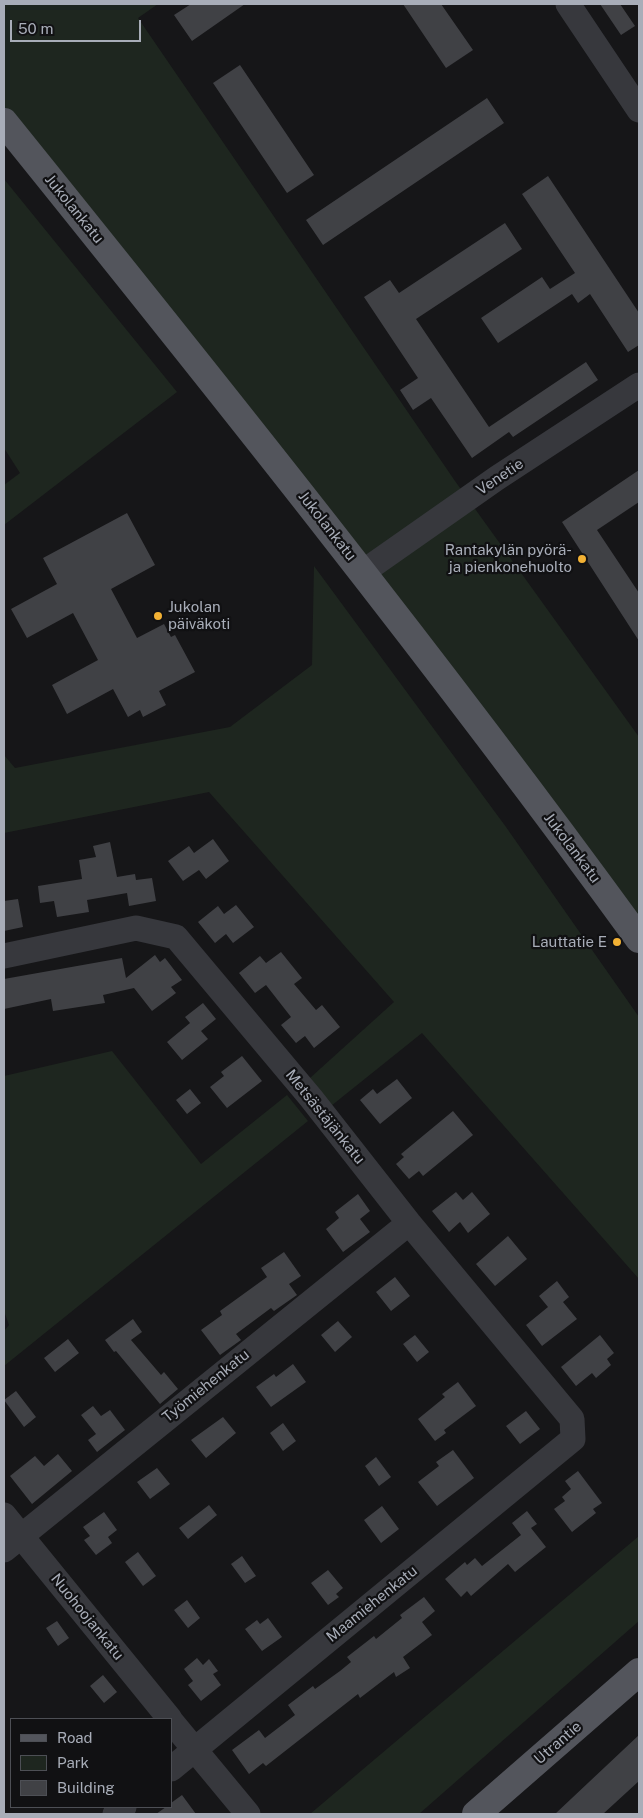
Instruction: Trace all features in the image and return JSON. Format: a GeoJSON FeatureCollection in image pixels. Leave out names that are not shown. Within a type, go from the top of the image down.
{"type":"FeatureCollection","features":[{"type":"Feature","properties":{"kind":"main road","name":"Jukolankatu"},"geometry":{"type":"LineString","coordinates":[[4,122],[363,572],[578,854],[639,939]]}},
{"type":"Feature","properties":{"kind":"main road","name":"Utrantie"},"geometry":{"type":"LineString","coordinates":[[476,1814],[639,1672]]}},
{"type":"Feature","properties":{"kind":"street"},"geometry":{"type":"LineString","coordinates":[[568,4],[639,110]]}},
{"type":"Feature","properties":{"kind":"street","name":"Venetie"},"geometry":{"type":"LineString","coordinates":[[363,572],[497,478],[639,385]]}},
{"type":"Feature","properties":{"kind":"street","name":"Metsästäjänkatu"},"geometry":{"type":"LineString","coordinates":[[4,956],[136,928],[176,937],[311,1098],[409,1223],[572,1419],[573,1439]]}},
{"type":"Feature","properties":{"kind":"street","name":"Työmiehenkatu"},"geometry":{"type":"LineString","coordinates":[[12,1543],[409,1223]]}},
{"type":"Feature","properties":{"kind":"street","name":"Maamiehenkatu"},"geometry":{"type":"LineString","coordinates":[[172,1768],[573,1439]]}},
{"type":"Feature","properties":{"kind":"street","name":"Nuohoojankatu"},"geometry":{"type":"LineString","coordinates":[[4,1515],[12,1543],[169,1718]]}},
{"type":"Feature","properties":{"kind":"street","name":"Nuohoojankatu"},"geometry":{"type":"LineString","coordinates":[[172,1721],[248,1814]]}},
{"type":"Feature","properties":{"kind":"green space"},"geometry":{"type":"Polygon","coordinates":[[[4,4],[158,4],[138,18],[455,481],[639,737],[639,928],[353,548],[4,108],[4,4]]]}},
{"type":"Feature","properties":{"kind":"green space"},"geometry":{"type":"Polygon","coordinates":[[[4,179],[177,392],[4,525],[4,485],[20,473],[4,448],[4,179]]]}},
{"type":"Feature","properties":{"kind":"green space"},"geometry":{"type":"Polygon","coordinates":[[[314,566],[506,827],[639,1017],[639,1279],[422,1033],[331,1106],[310,1078],[394,1002],[209,792],[4,833],[4,755],[15,768],[230,727],[312,665],[314,566]]]}},
{"type":"Feature","properties":{"kind":"green space"},"geometry":{"type":"Polygon","coordinates":[[[112,1051],[201,1164],[287,1095],[308,1121],[4,1366],[4,1331],[9,1325],[4,1311],[4,1076],[112,1051]]]}},
{"type":"Feature","properties":{"kind":"green space"},"geometry":{"type":"Polygon","coordinates":[[[639,1536],[639,1621],[419,1814],[310,1814],[639,1536]]]}},
{"type":"Feature","properties":{"kind":"building"},"geometry":{"type":"Polygon","coordinates":[[[191,4],[245,4],[192,41],[174,15],[191,4]]]}},
{"type":"Feature","properties":{"kind":"building"},"geometry":{"type":"Polygon","coordinates":[[[403,4],[441,4],[473,50],[446,68],[403,4]]]}},
{"type":"Feature","properties":{"kind":"building"},"geometry":{"type":"Polygon","coordinates":[[[600,4],[620,4],[635,26],[621,35],[600,4]]]}},
{"type":"Feature","properties":{"kind":"building"},"geometry":{"type":"Polygon","coordinates":[[[240,65],[314,175],[287,193],[213,83],[240,65]]]}},
{"type":"Feature","properties":{"kind":"building"},"geometry":{"type":"Polygon","coordinates":[[[487,98],[504,123],[323,245],[306,220],[487,98]]]}},
{"type":"Feature","properties":{"kind":"building"},"geometry":{"type":"Polygon","coordinates":[[[548,176],[639,313],[639,345],[628,352],[590,294],[578,303],[572,294],[498,343],[481,318],[542,277],[550,289],[575,273],[522,194],[548,176]]]}},
{"type":"Feature","properties":{"kind":"building"},"geometry":{"type":"Polygon","coordinates":[[[505,223],[522,249],[416,319],[489,427],[586,362],[598,380],[513,437],[509,432],[472,458],[431,398],[413,410],[400,390],[418,378],[364,297],[390,280],[399,293],[505,223]]]}},
{"type":"Feature","properties":{"kind":"building"},"geometry":{"type":"Polygon","coordinates":[[[639,470],[639,502],[597,530],[639,593],[639,641],[562,522],[639,470]]]}},
{"type":"Feature","properties":{"kind":"building"},"geometry":{"type":"Polygon","coordinates":[[[127,513],[155,565],[111,589],[137,638],[164,624],[171,637],[175,635],[195,672],[159,691],[166,705],[143,717],[140,710],[128,717],[113,689],[67,714],[52,685],[98,660],[73,613],[27,638],[11,609],[57,584],[43,558],[127,513]]]}},
{"type":"Feature","properties":{"kind":"building"},"geometry":{"type":"Polygon","coordinates":[[[213,839],[229,861],[206,879],[199,870],[183,881],[168,861],[189,846],[194,853],[213,839]]]}},
{"type":"Feature","properties":{"kind":"building"},"geometry":{"type":"Polygon","coordinates":[[[110,842],[117,877],[135,874],[136,880],[152,878],[156,901],[129,906],[127,893],[87,900],[89,912],[57,917],[54,901],[40,903],[38,886],[82,879],[79,860],[96,857],[93,846],[110,842]]]}},
{"type":"Feature","properties":{"kind":"building"},"geometry":{"type":"Polygon","coordinates":[[[18,899],[23,927],[4,931],[4,901],[18,899]]]}},
{"type":"Feature","properties":{"kind":"building"},"geometry":{"type":"Polygon","coordinates":[[[236,905],[254,927],[233,943],[226,934],[215,943],[198,922],[218,906],[224,914],[236,905]]]}},
{"type":"Feature","properties":{"kind":"building"},"geometry":{"type":"Polygon","coordinates":[[[281,952],[302,978],[294,984],[316,1010],[322,1005],[340,1027],[314,1048],[305,1036],[296,1043],[281,1025],[291,1017],[266,985],[255,993],[239,973],[260,956],[266,963],[281,952]]]}},
{"type":"Feature","properties":{"kind":"building"},"geometry":{"type":"Polygon","coordinates":[[[155,955],[160,962],[165,958],[182,980],[171,987],[176,993],[152,1011],[134,988],[103,995],[105,1003],[53,1011],[51,999],[4,1009],[4,979],[122,958],[126,978],[155,955]]]}},
{"type":"Feature","properties":{"kind":"building"},"geometry":{"type":"Polygon","coordinates":[[[203,1003],[216,1019],[201,1031],[208,1039],[182,1060],[167,1042],[190,1023],[185,1017],[203,1003]]]}},
{"type":"Feature","properties":{"kind":"building"},"geometry":{"type":"Polygon","coordinates":[[[242,1056],[262,1081],[227,1108],[210,1087],[224,1076],[221,1072],[242,1056]]]}},
{"type":"Feature","properties":{"kind":"building"},"geometry":{"type":"Polygon","coordinates":[[[397,1079],[412,1098],[380,1124],[360,1100],[373,1089],[377,1094],[397,1079]]]}},
{"type":"Feature","properties":{"kind":"building"},"geometry":{"type":"Polygon","coordinates":[[[190,1089],[201,1103],[187,1114],[176,1100],[190,1089]]]}},
{"type":"Feature","properties":{"kind":"building"},"geometry":{"type":"Polygon","coordinates":[[[453,1111],[473,1135],[423,1176],[419,1171],[409,1179],[396,1164],[404,1157],[401,1154],[453,1111]]]}},
{"type":"Feature","properties":{"kind":"building"},"geometry":{"type":"Polygon","coordinates":[[[456,1192],[463,1200],[472,1192],[490,1214],[468,1233],[460,1222],[449,1232],[432,1211],[456,1192]]]}},
{"type":"Feature","properties":{"kind":"building"},"geometry":{"type":"Polygon","coordinates":[[[358,1194],[370,1211],[360,1219],[370,1232],[343,1252],[326,1229],[339,1218],[335,1212],[358,1194]]]}},
{"type":"Feature","properties":{"kind":"building"},"geometry":{"type":"Polygon","coordinates":[[[508,1236],[527,1259],[495,1286],[476,1264],[508,1236]]]}},
{"type":"Feature","properties":{"kind":"building"},"geometry":{"type":"Polygon","coordinates":[[[284,1252],[301,1276],[289,1284],[297,1295],[274,1311],[271,1308],[236,1334],[241,1340],[220,1355],[201,1330],[222,1315],[220,1311],[267,1277],[261,1268],[284,1252]]]}},
{"type":"Feature","properties":{"kind":"building"},"geometry":{"type":"Polygon","coordinates":[[[395,1277],[410,1296],[391,1311],[376,1292],[395,1277]]]}},
{"type":"Feature","properties":{"kind":"building"},"geometry":{"type":"Polygon","coordinates":[[[557,1281],[569,1297],[563,1302],[577,1319],[542,1346],[526,1325],[548,1307],[539,1296],[557,1281]]]}},
{"type":"Feature","properties":{"kind":"building"},"geometry":{"type":"Polygon","coordinates":[[[133,1319],[142,1332],[131,1340],[161,1375],[164,1372],[178,1389],[160,1404],[105,1340],[133,1319]]]}},
{"type":"Feature","properties":{"kind":"building"},"geometry":{"type":"Polygon","coordinates":[[[338,1321],[352,1337],[335,1352],[321,1335],[338,1321]]]}},
{"type":"Feature","properties":{"kind":"building"},"geometry":{"type":"Polygon","coordinates":[[[415,1335],[429,1352],[417,1362],[403,1344],[415,1335]]]}},
{"type":"Feature","properties":{"kind":"building"},"geometry":{"type":"Polygon","coordinates":[[[600,1335],[614,1353],[607,1359],[611,1365],[596,1378],[592,1373],[576,1386],[561,1367],[600,1335]]]}},
{"type":"Feature","properties":{"kind":"building"},"geometry":{"type":"Polygon","coordinates":[[[68,1339],[79,1353],[55,1372],[44,1358],[68,1339]]]}},
{"type":"Feature","properties":{"kind":"building"},"geometry":{"type":"Polygon","coordinates":[[[293,1364],[306,1382],[271,1407],[256,1387],[274,1374],[276,1377],[293,1364]]]}},
{"type":"Feature","properties":{"kind":"building"},"geometry":{"type":"Polygon","coordinates":[[[458,1382],[476,1406],[444,1430],[446,1433],[435,1441],[418,1419],[445,1397],[442,1394],[458,1382]]]}},
{"type":"Feature","properties":{"kind":"building"},"geometry":{"type":"Polygon","coordinates":[[[16,1391],[36,1417],[24,1427],[4,1400],[16,1391]]]}},
{"type":"Feature","properties":{"kind":"building"},"geometry":{"type":"Polygon","coordinates":[[[93,1406],[101,1416],[110,1410],[125,1430],[97,1452],[88,1440],[96,1434],[81,1415],[93,1406]]]}},
{"type":"Feature","properties":{"kind":"building"},"geometry":{"type":"Polygon","coordinates":[[[526,1411],[540,1429],[520,1444],[506,1426],[526,1411]]]}},
{"type":"Feature","properties":{"kind":"building"},"geometry":{"type":"Polygon","coordinates":[[[223,1417],[236,1433],[206,1458],[191,1440],[223,1417]]]}},
{"type":"Feature","properties":{"kind":"building"},"geometry":{"type":"Polygon","coordinates":[[[283,1423],[296,1441],[283,1451],[270,1433],[283,1423]]]}},
{"type":"Feature","properties":{"kind":"building"},"geometry":{"type":"Polygon","coordinates":[[[453,1450],[474,1478],[437,1506],[418,1482],[439,1466],[436,1462],[453,1450]]]}},
{"type":"Feature","properties":{"kind":"building"},"geometry":{"type":"Polygon","coordinates":[[[58,1454],[72,1471],[32,1504],[10,1476],[35,1456],[44,1466],[58,1454]]]}},
{"type":"Feature","properties":{"kind":"building"},"geometry":{"type":"Polygon","coordinates":[[[376,1457],[391,1477],[379,1486],[365,1466],[376,1457]]]}},
{"type":"Feature","properties":{"kind":"building"},"geometry":{"type":"Polygon","coordinates":[[[157,1468],[170,1484],[150,1499],[137,1482],[157,1468]]]}},
{"type":"Feature","properties":{"kind":"building"},"geometry":{"type":"Polygon","coordinates":[[[578,1471],[602,1503],[593,1509],[596,1513],[572,1532],[554,1509],[565,1501],[562,1497],[571,1489],[565,1481],[578,1471]]]}},
{"type":"Feature","properties":{"kind":"building"},"geometry":{"type":"Polygon","coordinates":[[[209,1505],[217,1515],[188,1539],[179,1528],[209,1505]]]}},
{"type":"Feature","properties":{"kind":"building"},"geometry":{"type":"Polygon","coordinates":[[[382,1506],[399,1529],[381,1543],[364,1520],[382,1506]]]}},
{"type":"Feature","properties":{"kind":"building"},"geometry":{"type":"Polygon","coordinates":[[[527,1511],[537,1524],[531,1528],[546,1547],[515,1572],[508,1564],[471,1596],[467,1591],[461,1597],[445,1579],[465,1562],[467,1565],[475,1558],[482,1566],[521,1535],[512,1523],[527,1511]]]}},
{"type":"Feature","properties":{"kind":"building"},"geometry":{"type":"Polygon","coordinates":[[[104,1512],[117,1530],[108,1537],[112,1543],[96,1555],[84,1540],[90,1536],[83,1527],[104,1512]]]}},
{"type":"Feature","properties":{"kind":"building"},"geometry":{"type":"Polygon","coordinates":[[[138,1552],[156,1576],[143,1586],[125,1562],[138,1552]]]}},
{"type":"Feature","properties":{"kind":"building"},"geometry":{"type":"Polygon","coordinates":[[[242,1556],[256,1576],[245,1583],[231,1564],[242,1556]]]}},
{"type":"Feature","properties":{"kind":"building"},"geometry":{"type":"Polygon","coordinates":[[[328,1570],[343,1588],[336,1594],[339,1597],[328,1605],[311,1583],[328,1570]]]}},
{"type":"Feature","properties":{"kind":"building"},"geometry":{"type":"Polygon","coordinates":[[[424,1597],[435,1611],[422,1622],[432,1635],[403,1657],[410,1668],[396,1677],[394,1672],[360,1698],[358,1694],[266,1766],[263,1763],[249,1774],[232,1750],[259,1730],[265,1738],[295,1715],[288,1705],[313,1686],[315,1689],[340,1671],[351,1662],[347,1657],[374,1636],[376,1639],[402,1618],[400,1615],[424,1597]]]}},
{"type":"Feature","properties":{"kind":"building"},"geometry":{"type":"Polygon","coordinates":[[[187,1600],[200,1618],[188,1628],[174,1610],[187,1600]]]}},
{"type":"Feature","properties":{"kind":"building"},"geometry":{"type":"Polygon","coordinates":[[[268,1618],[282,1637],[262,1651],[245,1629],[257,1620],[260,1624],[268,1618]]]}},
{"type":"Feature","properties":{"kind":"building"},"geometry":{"type":"Polygon","coordinates":[[[57,1621],[69,1638],[58,1646],[46,1628],[57,1621]]]}},
{"type":"Feature","properties":{"kind":"building"},"geometry":{"type":"Polygon","coordinates":[[[197,1658],[203,1665],[209,1659],[218,1671],[213,1674],[221,1685],[201,1701],[188,1685],[193,1681],[184,1669],[197,1658]]]}},
{"type":"Feature","properties":{"kind":"building"},"geometry":{"type":"Polygon","coordinates":[[[103,1675],[117,1692],[104,1703],[90,1686],[103,1675]]]}},
{"type":"Feature","properties":{"kind":"building"},"geometry":{"type":"Polygon","coordinates":[[[639,1735],[639,1781],[603,1814],[555,1814],[639,1735]]]}},
{"type":"Feature","properties":{"kind":"building"},"geometry":{"type":"Polygon","coordinates":[[[182,1795],[196,1814],[156,1814],[165,1808],[172,1808],[172,1802],[182,1795]]]}},
{"type":"Feature","properties":{"kind":"place","name":"Rantakylän pyörä- ja pienkonehuolto"},"geometry":{"type":"Point","coordinates":[582,559]}},
{"type":"Feature","properties":{"kind":"place","name":"Jukolan päiväkoti"},"geometry":{"type":"Point","coordinates":[158,616]}},
{"type":"Feature","properties":{"kind":"place","name":"Lauttatie E"},"geometry":{"type":"Point","coordinates":[617,942]}}]}
